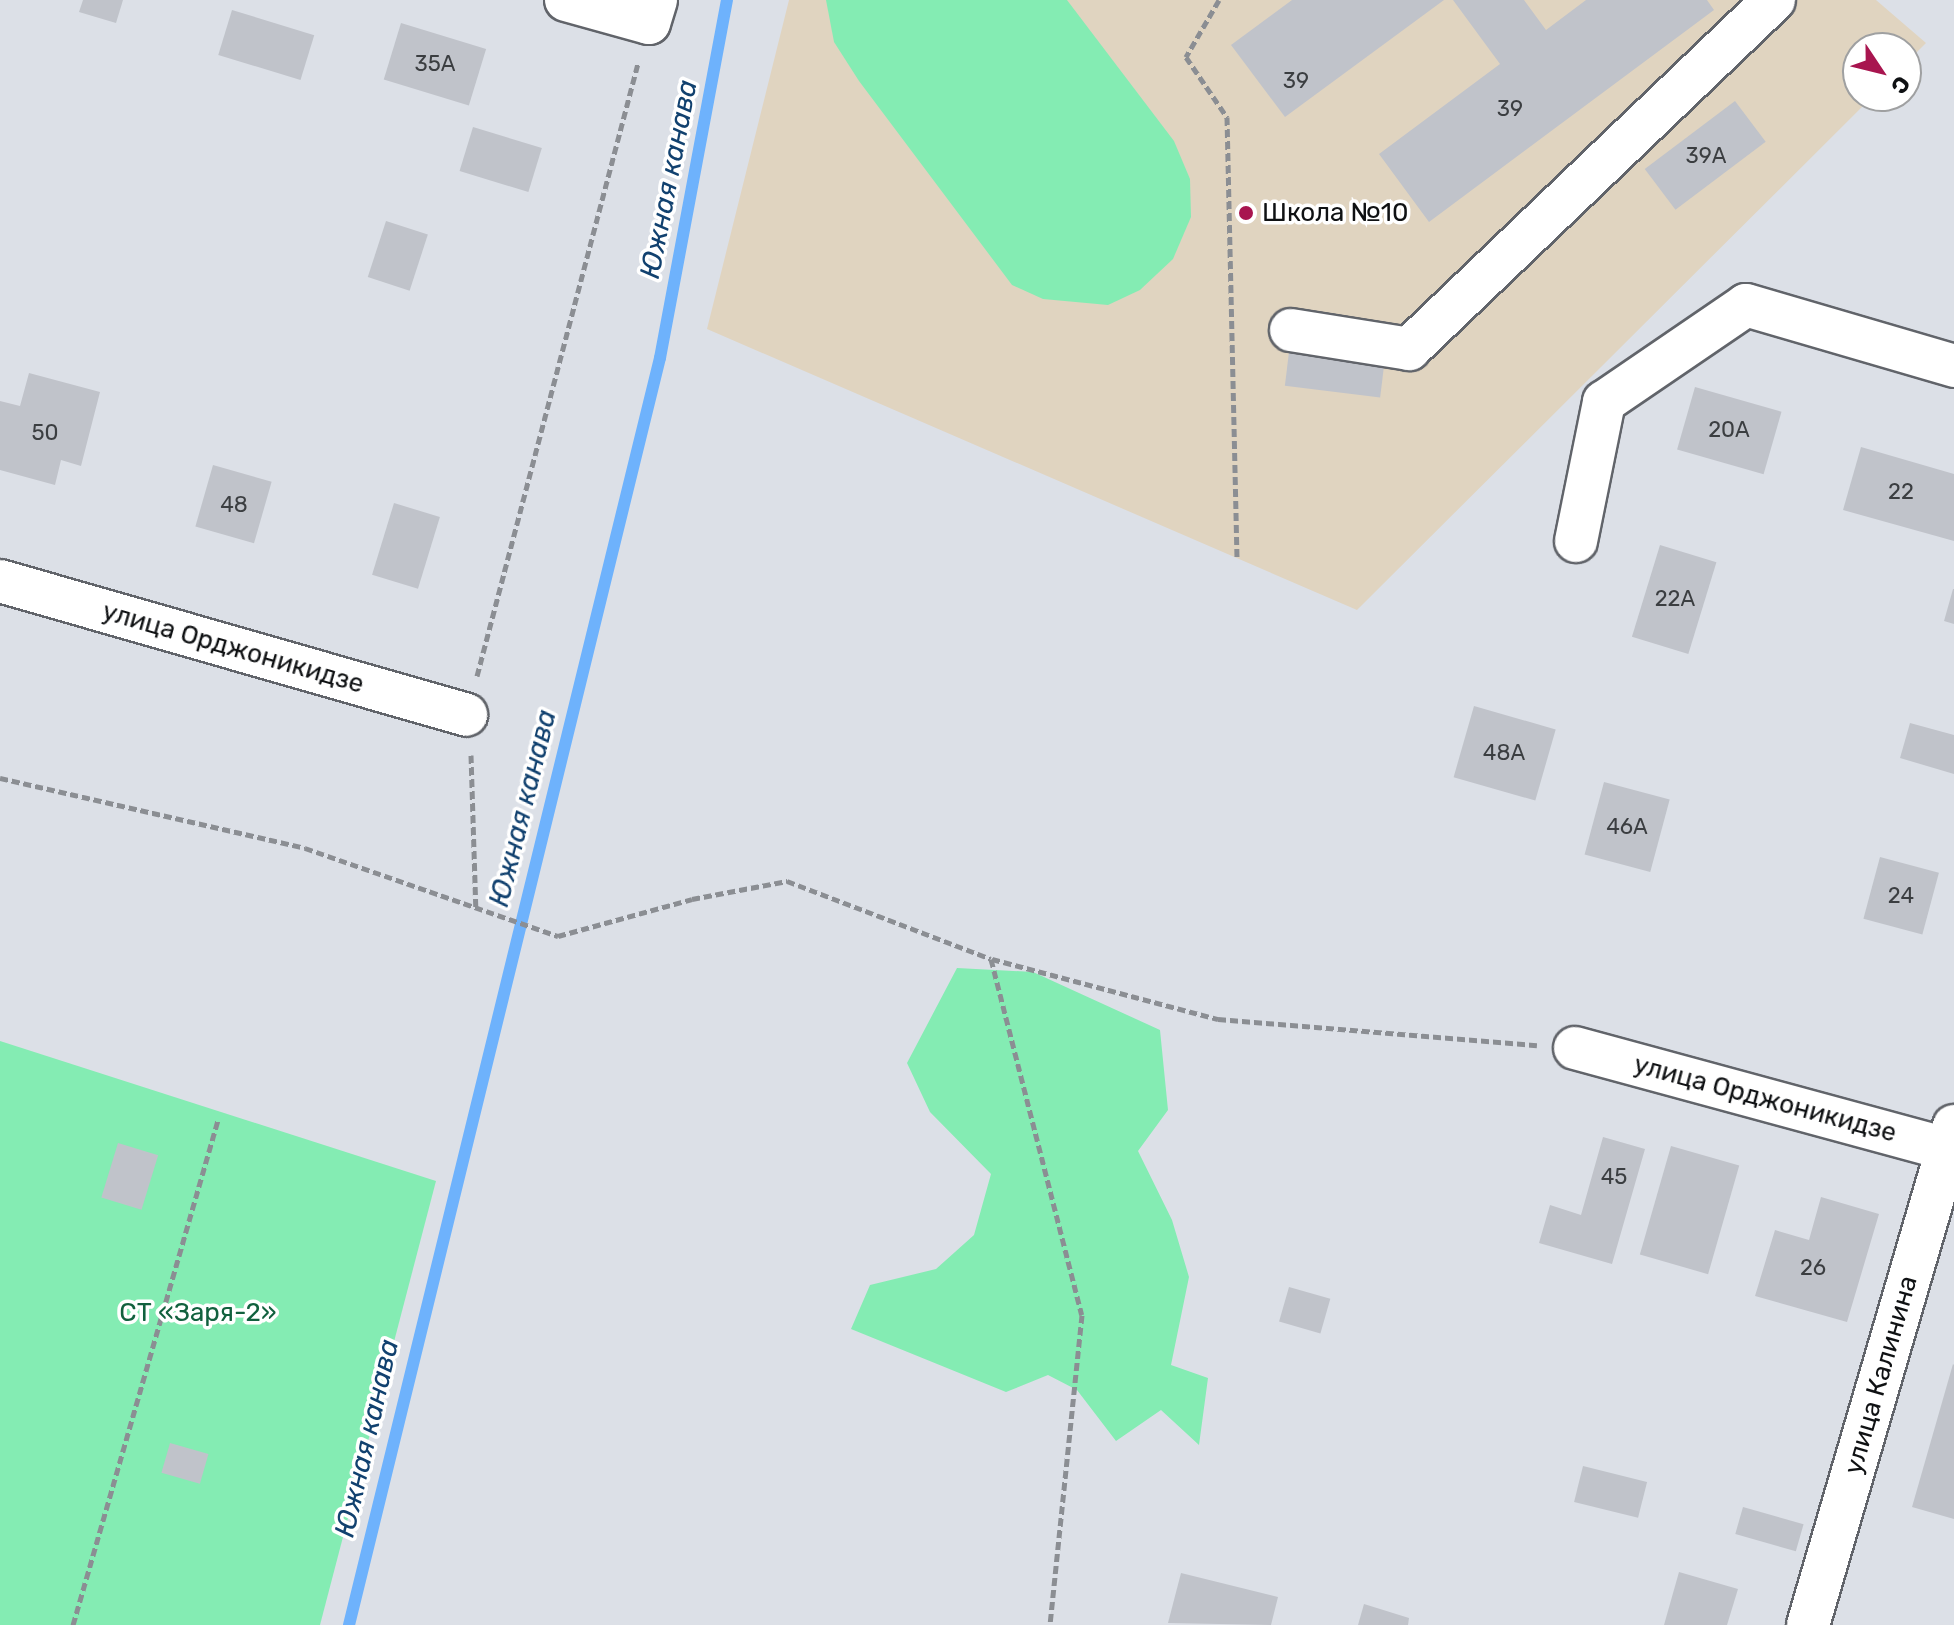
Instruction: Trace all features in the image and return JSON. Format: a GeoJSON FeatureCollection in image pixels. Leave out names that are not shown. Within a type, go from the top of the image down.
{"type":"FeatureCollection","features":[{"type":"Feature","properties":{"kind":"street"},"geometry":{"type":"LineString","coordinates":[[566,0],[652,11]]}},
{"type":"Feature","properties":{"kind":"street"},"geometry":{"type":"LineString","coordinates":[[1291,330],[1409,349],[1774,0]]}},
{"type":"Feature","properties":{"kind":"street"},"geometry":{"type":"LineString","coordinates":[[1576,541],[1604,402],[1746,305],[1954,366]]}},
{"type":"Feature","properties":{"kind":"street","name":"улица Орджоникидзе"},"geometry":{"type":"LineString","coordinates":[[0,581],[466,715]]}},
{"type":"Feature","properties":{"kind":"street","name":"улица Орджоникидзе"},"geometry":{"type":"LineString","coordinates":[[1575,1048],[1952,1141]]}},
{"type":"Feature","properties":{"kind":"street","name":"улица Калинина"},"geometry":{"type":"LineString","coordinates":[[1808,1625],[1952,1141]]}},
{"type":"Feature","properties":{"kind":"path"},"geometry":{"type":"LineString","coordinates":[[1219,0],[1186,57],[1227,117],[1237,558]]}},
{"type":"Feature","properties":{"kind":"path"},"geometry":{"type":"LineString","coordinates":[[476,910],[466,715],[652,11]]}},
{"type":"Feature","properties":{"kind":"path"},"geometry":{"type":"LineString","coordinates":[[0,778],[305,848],[558,936],[692,899],[787,881],[991,959],[1218,1019],[1575,1048]]}},
{"type":"Feature","properties":{"kind":"path"},"geometry":{"type":"LineString","coordinates":[[991,959],[1082,1315],[1050,1625]]}},
{"type":"Feature","properties":{"kind":"path"},"geometry":{"type":"LineString","coordinates":[[73,1625],[218,1120]]}},
{"type":"Feature","properties":{"kind":"shaded area","name":"Школа №10"},"geometry":{"type":"Polygon","coordinates":[[[789,0],[1876,0],[1913,32],[1842,32],[1842,112],[1857,112],[1357,610],[707,329],[789,0]]]}},
{"type":"Feature","properties":{"kind":"green space"},"geometry":{"type":"Polygon","coordinates":[[[826,0],[1067,0],[1174,141],[1190,179],[1191,217],[1173,259],[1140,290],[1108,305],[1043,299],[1012,285],[859,81],[834,42],[826,0]]]}},
{"type":"Feature","properties":{"kind":"green space"},"geometry":{"type":"Polygon","coordinates":[[[957,968],[1033,972],[1160,1030],[1168,1110],[1138,1151],[1172,1220],[1189,1277],[1171,1365],[1208,1378],[1199,1445],[1161,1410],[1116,1441],[1077,1390],[1048,1375],[1006,1392],[851,1329],[870,1285],[936,1269],[974,1235],[991,1174],[930,1112],[907,1063],[957,968]]]}},
{"type":"Feature","properties":{"kind":"green space","name":"СТ «Заря-2»"},"geometry":{"type":"Polygon","coordinates":[[[0,1041],[436,1181],[320,1625],[0,1625],[0,1041]]]}},
{"type":"Feature","properties":{"kind":"building"},"geometry":{"type":"Polygon","coordinates":[[[83,0],[123,0],[116,23],[79,12],[83,0]]]}},
{"type":"Feature","properties":{"kind":"building"},"geometry":{"type":"Polygon","coordinates":[[[1292,0],[1444,0],[1285,117],[1231,45],[1292,0]]]}},
{"type":"Feature","properties":{"kind":"building"},"geometry":{"type":"Polygon","coordinates":[[[1453,0],[1524,0],[1546,30],[1586,0],[1707,0],[1714,10],[1429,222],[1379,154],[1500,64],[1453,0]]]}},
{"type":"Feature","properties":{"kind":"building"},"geometry":{"type":"Polygon","coordinates":[[[232,10],[314,35],[301,80],[218,55],[232,10]]]}},
{"type":"Feature","properties":{"kind":"building"},"geometry":{"type":"Polygon","coordinates":[[[401,23],[486,49],[469,105],[384,79],[401,23]]]}},
{"type":"Feature","properties":{"kind":"building"},"geometry":{"type":"Polygon","coordinates":[[[1735,101],[1766,142],[1675,210],[1645,169],[1735,101]]]}},
{"type":"Feature","properties":{"kind":"building"},"geometry":{"type":"Polygon","coordinates":[[[473,127],[542,148],[528,192],[460,171],[473,127]]]}},
{"type":"Feature","properties":{"kind":"building"},"geometry":{"type":"Polygon","coordinates":[[[386,221],[428,235],[410,291],[368,277],[386,221]]]}},
{"type":"Feature","properties":{"kind":"building"},"geometry":{"type":"Polygon","coordinates":[[[1289,352],[1384,364],[1380,397],[1285,386],[1289,352]]]}},
{"type":"Feature","properties":{"kind":"building"},"geometry":{"type":"Polygon","coordinates":[[[29,373],[100,392],[81,466],[61,460],[55,485],[0,470],[0,401],[20,406],[29,373]]]}},
{"type":"Feature","properties":{"kind":"building"},"geometry":{"type":"Polygon","coordinates":[[[1695,387],[1782,412],[1764,474],[1677,449],[1695,387]]]}},
{"type":"Feature","properties":{"kind":"building"},"geometry":{"type":"Polygon","coordinates":[[[1861,447],[1954,474],[1954,541],[1843,510],[1861,447]]]}},
{"type":"Feature","properties":{"kind":"building"},"geometry":{"type":"Polygon","coordinates":[[[213,465],[272,482],[254,543],[195,527],[213,465]]]}},
{"type":"Feature","properties":{"kind":"building"},"geometry":{"type":"Polygon","coordinates":[[[394,503],[440,517],[418,589],[372,575],[394,503]]]}},
{"type":"Feature","properties":{"kind":"building"},"geometry":{"type":"Polygon","coordinates":[[[1660,545],[1716,562],[1688,654],[1632,637],[1660,545]]]}},
{"type":"Feature","properties":{"kind":"building"},"geometry":{"type":"Polygon","coordinates":[[[1954,589],[1954,624],[1944,621],[1954,589]]]}},
{"type":"Feature","properties":{"kind":"building"},"geometry":{"type":"Polygon","coordinates":[[[1474,706],[1556,729],[1535,801],[1454,777],[1474,706]]]}},
{"type":"Feature","properties":{"kind":"building"},"geometry":{"type":"Polygon","coordinates":[[[1910,723],[1954,735],[1954,774],[1900,758],[1910,723]]]}},
{"type":"Feature","properties":{"kind":"building"},"geometry":{"type":"Polygon","coordinates":[[[1604,782],[1670,800],[1650,872],[1585,854],[1604,782]]]}},
{"type":"Feature","properties":{"kind":"building"},"geometry":{"type":"Polygon","coordinates":[[[1880,857],[1939,873],[1922,935],[1863,919],[1880,857]]]}},
{"type":"Feature","properties":{"kind":"building"},"geometry":{"type":"Polygon","coordinates":[[[1603,1137],[1645,1149],[1612,1264],[1539,1243],[1550,1205],[1581,1215],[1603,1137]]]}},
{"type":"Feature","properties":{"kind":"building"},"geometry":{"type":"Polygon","coordinates":[[[118,1143],[158,1155],[141,1210],[101,1198],[118,1143]]]}},
{"type":"Feature","properties":{"kind":"building"},"geometry":{"type":"Polygon","coordinates":[[[1671,1146],[1739,1166],[1708,1274],[1640,1255],[1671,1146]]]}},
{"type":"Feature","properties":{"kind":"building"},"geometry":{"type":"Polygon","coordinates":[[[1821,1197],[1879,1214],[1847,1322],[1755,1296],[1775,1230],[1809,1240],[1821,1197]]]}},
{"type":"Feature","properties":{"kind":"building"},"geometry":{"type":"Polygon","coordinates":[[[1289,1287],[1330,1299],[1320,1333],[1279,1322],[1289,1287]]]}},
{"type":"Feature","properties":{"kind":"building"},"geometry":{"type":"Polygon","coordinates":[[[1954,1365],[1954,1519],[1912,1507],[1954,1365]]]}},
{"type":"Feature","properties":{"kind":"building"},"geometry":{"type":"Polygon","coordinates":[[[170,1443],[208,1454],[200,1484],[161,1473],[170,1443]]]}},
{"type":"Feature","properties":{"kind":"building"},"geometry":{"type":"Polygon","coordinates":[[[1583,1466],[1647,1482],[1638,1518],[1574,1502],[1583,1466]]]}},
{"type":"Feature","properties":{"kind":"building"},"geometry":{"type":"Polygon","coordinates":[[[1743,1507],[1804,1524],[1796,1551],[1735,1534],[1743,1507]]]}},
{"type":"Feature","properties":{"kind":"building"},"geometry":{"type":"Polygon","coordinates":[[[1679,1572],[1738,1589],[1727,1625],[1664,1625],[1679,1572]]]}},
{"type":"Feature","properties":{"kind":"building"},"geometry":{"type":"Polygon","coordinates":[[[1181,1573],[1278,1597],[1271,1625],[1168,1623],[1181,1573]]]}},
{"type":"Feature","properties":{"kind":"building"},"geometry":{"type":"Polygon","coordinates":[[[1364,1604],[1409,1618],[1408,1625],[1358,1625],[1364,1604]]]}},
{"type":"Feature","properties":{"kind":"waterway","name":"Южная канава"},"geometry":{"type":"LineString","coordinates":[[349,1625],[660,358],[727,0]]}},
{"type":"Feature","properties":{"kind":"place","name":"Школа №10"},"geometry":{"type":"Point","coordinates":[1246,213]}}]}
